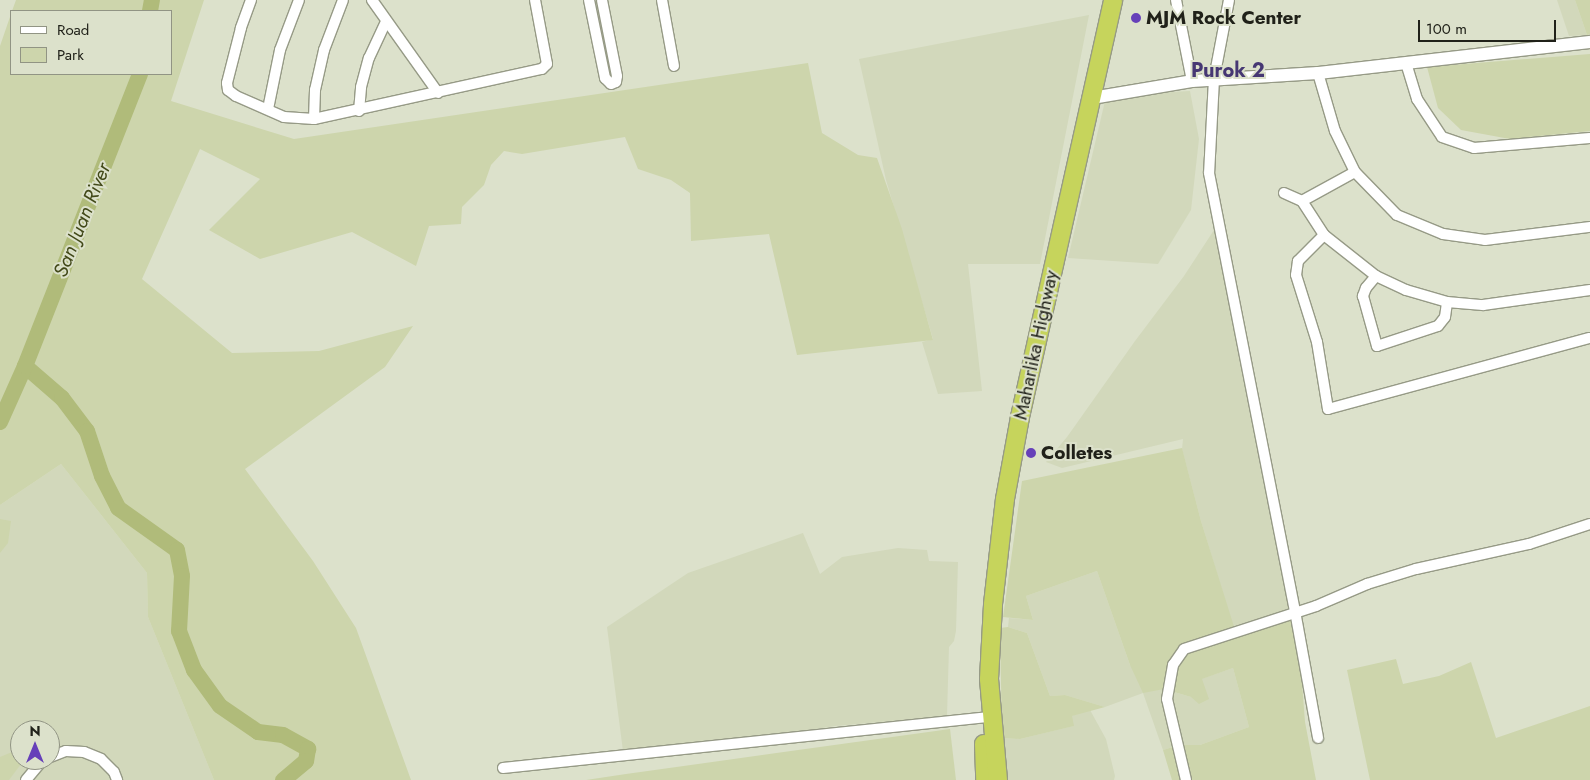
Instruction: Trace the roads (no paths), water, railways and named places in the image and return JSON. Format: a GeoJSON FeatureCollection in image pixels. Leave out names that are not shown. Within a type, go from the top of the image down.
{"type":"FeatureCollection","features":[{"type":"Feature","properties":{"kind":"highway","name":"Maharlika Highway"},"geometry":{"type":"LineString","coordinates":[[985,780],[993,604],[1005,499],[1020,417],[1113,0]]}},
{"type":"Feature","properties":{"kind":"highway","name":"Maharlika Highway"},"geometry":{"type":"LineString","coordinates":[[989,716],[998,780]]}},
{"type":"Feature","properties":{"kind":"street"},"geometry":{"type":"LineString","coordinates":[[252,0],[241,28],[227,86],[236,96],[268,108],[284,117],[314,119],[359,111],[542,69],[547,64],[535,0]]}},
{"type":"Feature","properties":{"kind":"street"},"geometry":{"type":"LineString","coordinates":[[268,108],[280,50],[299,0]]}},
{"type":"Feature","properties":{"kind":"street"},"geometry":{"type":"LineString","coordinates":[[314,119],[316,90],[324,50],[343,0]]}},
{"type":"Feature","properties":{"kind":"street"},"geometry":{"type":"LineString","coordinates":[[372,0],[438,93]]}},
{"type":"Feature","properties":{"kind":"street"},"geometry":{"type":"LineString","coordinates":[[589,0],[605,78],[611,84],[616,82],[617,76],[602,0]]}},
{"type":"Feature","properties":{"kind":"street"},"geometry":{"type":"LineString","coordinates":[[662,0],[674,66]]}},
{"type":"Feature","properties":{"kind":"street"},"geometry":{"type":"LineString","coordinates":[[1176,0],[1192,81]]}},
{"type":"Feature","properties":{"kind":"street"},"geometry":{"type":"LineString","coordinates":[[1230,0],[1214,79],[1209,173],[1318,738]]}},
{"type":"Feature","properties":{"kind":"street"},"geometry":{"type":"LineString","coordinates":[[359,111],[361,87],[369,58],[386,22]]}},
{"type":"Feature","properties":{"kind":"street"},"geometry":{"type":"LineString","coordinates":[[1092,98],[1192,81],[1318,73],[1590,42]]}},
{"type":"Feature","properties":{"kind":"street"},"geometry":{"type":"LineString","coordinates":[[1406,63],[1417,99],[1442,137],[1474,148],[1590,138]]}},
{"type":"Feature","properties":{"kind":"street"},"geometry":{"type":"LineString","coordinates":[[1318,73],[1335,130],[1355,172],[1397,215],[1443,234],[1485,240],[1590,227]]}},
{"type":"Feature","properties":{"kind":"street"},"geometry":{"type":"LineString","coordinates":[[1302,201],[1355,172]]}},
{"type":"Feature","properties":{"kind":"street"},"geometry":{"type":"LineString","coordinates":[[1284,193],[1302,201],[1324,235],[1376,276],[1406,290],[1447,302],[1483,305],[1590,290]]}},
{"type":"Feature","properties":{"kind":"street"},"geometry":{"type":"LineString","coordinates":[[1324,235],[1298,261],[1296,275],[1317,342],[1328,409],[1590,338]]}},
{"type":"Feature","properties":{"kind":"street"},"geometry":{"type":"LineString","coordinates":[[1376,276],[1366,288],[1363,296],[1377,346],[1438,326],[1445,317],[1447,302]]}},
{"type":"Feature","properties":{"kind":"street"},"geometry":{"type":"LineString","coordinates":[[1186,780],[1166,699],[1173,664],[1184,649],[1295,611],[1316,606],[1367,584],[1416,569],[1529,544],[1590,524]]}},
{"type":"Feature","properties":{"kind":"street"},"geometry":{"type":"LineString","coordinates":[[503,768],[989,716]]}},
{"type":"Feature","properties":{"kind":"street"},"geometry":{"type":"LineString","coordinates":[[60,753],[66,751],[84,752],[101,760],[114,772],[118,780]]}},
{"type":"Feature","properties":{"kind":"street"},"geometry":{"type":"LineString","coordinates":[[26,780],[34,770]]}},
{"type":"Feature","properties":{"kind":"waterway","name":"San Juan River"},"geometry":{"type":"LineString","coordinates":[[150,10],[152,0]]}},
{"type":"Feature","properties":{"kind":"waterway","name":"San Juan River"},"geometry":{"type":"LineString","coordinates":[[0,422],[25,366],[140,75]]}},
{"type":"Feature","properties":{"kind":"waterway"},"geometry":{"type":"LineString","coordinates":[[25,366],[62,398],[87,431],[102,476],[118,508],[177,550],[182,576],[179,631],[194,670],[220,706],[258,732],[283,735],[308,749],[306,761],[283,780]]}},
{"type":"Feature","properties":{"kind":"place","name":"MJM Rock Center"},"geometry":{"type":"Point","coordinates":[1136,18]}},
{"type":"Feature","properties":{"kind":"place","name":"Colletes"},"geometry":{"type":"Point","coordinates":[1031,453]}},
{"type":"Feature","properties":{"kind":"district","name":"Purok 2"},"geometry":{"type":"Point","coordinates":[1228,70]}}]}
